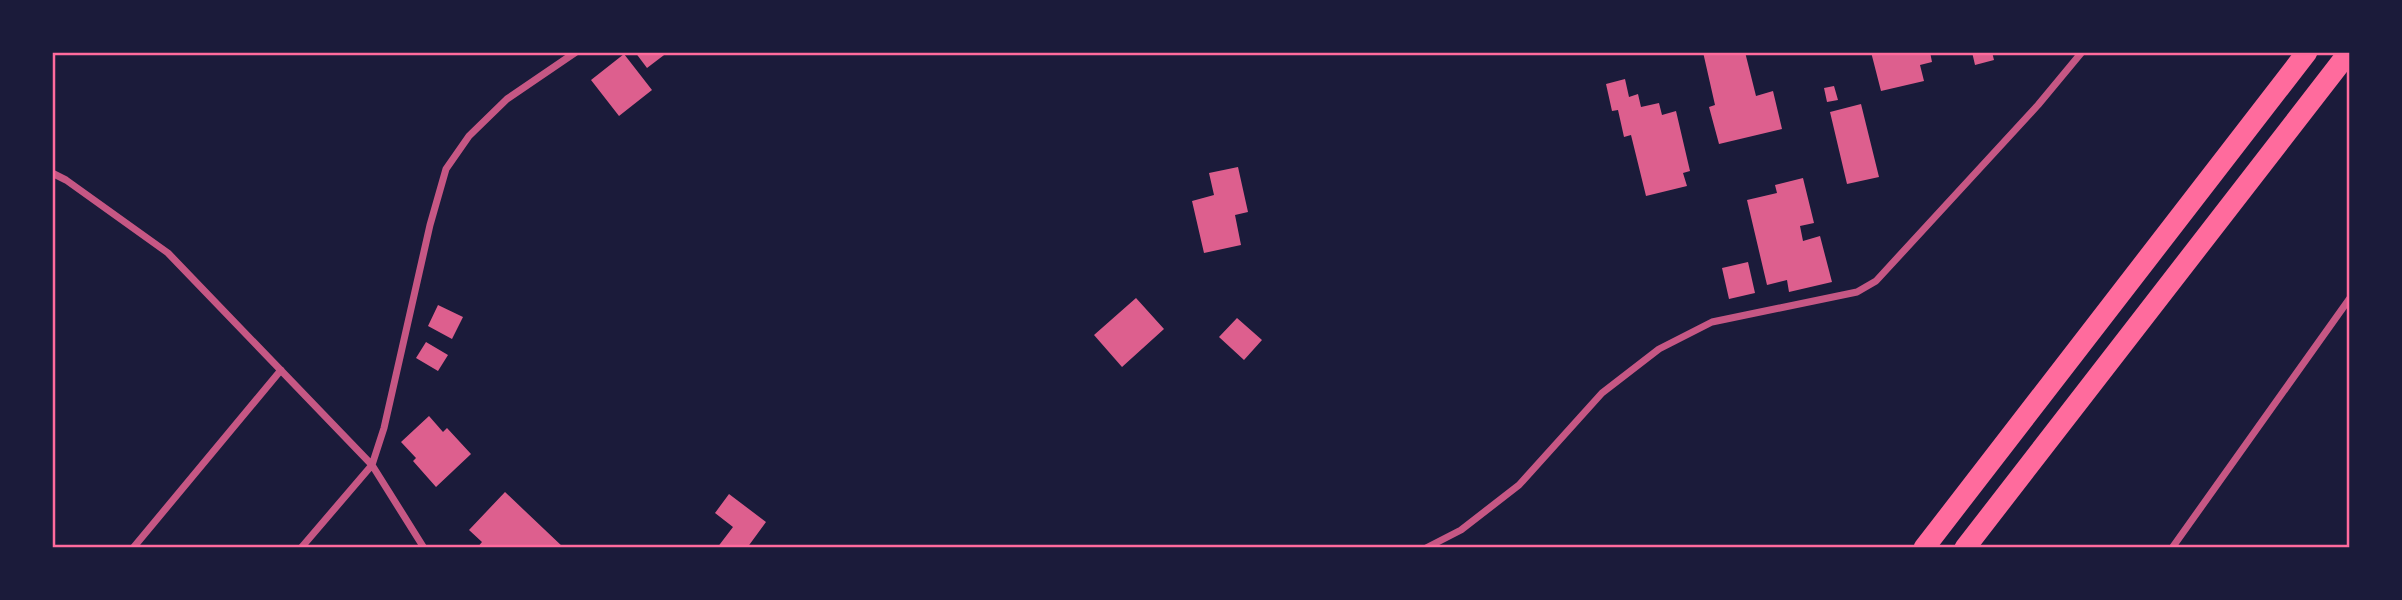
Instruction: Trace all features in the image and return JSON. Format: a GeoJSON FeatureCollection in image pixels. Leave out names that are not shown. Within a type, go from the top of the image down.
{"type":"FeatureCollection","features":[{"type":"Feature","properties":{"kind":"highway"},"geometry":{"type":"LineString","coordinates":[[1924,548],[2308,52]]}},
{"type":"Feature","properties":{"kind":"highway"},"geometry":{"type":"LineString","coordinates":[[1965,548],[2349,52]]}},
{"type":"Feature","properties":{"kind":"street"},"geometry":{"type":"LineString","coordinates":[[301,548],[372,465],[384,428],[430,225],[446,169],[469,136],[507,99],[576,52]]}},
{"type":"Feature","properties":{"kind":"street"},"geometry":{"type":"LineString","coordinates":[[1426,548],[1461,530],[1519,485],[1602,393],[1659,349],[1712,322],[1857,292],[1876,281],[2038,105],[2082,52]]}},
{"type":"Feature","properties":{"kind":"street"},"geometry":{"type":"LineString","coordinates":[[52,173],[66,180],[168,253],[372,465],[424,548]]}},
{"type":"Feature","properties":{"kind":"street"},"geometry":{"type":"LineString","coordinates":[[2172,548],[2350,298]]}},
{"type":"Feature","properties":{"kind":"street"},"geometry":{"type":"LineString","coordinates":[[133,548],[281,370]]}},
{"type":"Feature","properties":{"kind":"building"},"geometry":{"type":"Polygon","coordinates":[[[635,52],[668,52],[647,68],[635,52]]]}},
{"type":"Feature","properties":{"kind":"building"},"geometry":{"type":"Polygon","coordinates":[[[1703,52],[1745,52],[1756,96],[1773,91],[1782,129],[1719,144],[1709,107],[1715,105],[1703,52]]]}},
{"type":"Feature","properties":{"kind":"building"},"geometry":{"type":"Polygon","coordinates":[[[1871,52],[1930,52],[1932,62],[1920,65],[1924,81],[1881,91],[1871,52]]]}},
{"type":"Feature","properties":{"kind":"building"},"geometry":{"type":"Polygon","coordinates":[[[1972,52],[1992,52],[1994,60],[1975,65],[1972,52]]]}},
{"type":"Feature","properties":{"kind":"building"},"geometry":{"type":"Polygon","coordinates":[[[624,54],[652,90],[619,116],[591,80],[624,54]]]}},
{"type":"Feature","properties":{"kind":"building"},"geometry":{"type":"Polygon","coordinates":[[[1625,79],[1629,97],[1638,94],[1641,107],[1659,103],[1662,115],[1676,111],[1690,171],[1683,173],[1687,186],[1646,196],[1631,135],[1624,137],[1618,110],[1612,111],[1606,84],[1625,79]]]}},
{"type":"Feature","properties":{"kind":"building"},"geometry":{"type":"Polygon","coordinates":[[[1834,86],[1838,100],[1827,102],[1824,88],[1834,86]]]}},
{"type":"Feature","properties":{"kind":"building"},"geometry":{"type":"Polygon","coordinates":[[[1861,104],[1879,177],[1847,184],[1830,112],[1861,104]]]}},
{"type":"Feature","properties":{"kind":"building"},"geometry":{"type":"Polygon","coordinates":[[[1238,167],[1248,212],[1235,215],[1241,245],[1204,253],[1192,201],[1214,195],[1209,173],[1238,167]]]}},
{"type":"Feature","properties":{"kind":"building"},"geometry":{"type":"Polygon","coordinates":[[[1803,178],[1814,223],[1800,226],[1803,241],[1820,236],[1832,282],[1789,292],[1787,280],[1767,285],[1747,200],[1777,193],[1775,185],[1803,178]]]}},
{"type":"Feature","properties":{"kind":"building"},"geometry":{"type":"Polygon","coordinates":[[[1748,262],[1755,293],[1729,299],[1722,268],[1748,262]]]}},
{"type":"Feature","properties":{"kind":"building"},"geometry":{"type":"Polygon","coordinates":[[[1136,298],[1164,329],[1122,367],[1094,335],[1136,298]]]}},
{"type":"Feature","properties":{"kind":"building"},"geometry":{"type":"Polygon","coordinates":[[[438,305],[463,317],[452,339],[428,326],[438,305]]]}},
{"type":"Feature","properties":{"kind":"building"},"geometry":{"type":"Polygon","coordinates":[[[1237,318],[1262,340],[1244,360],[1219,337],[1237,318]]]}},
{"type":"Feature","properties":{"kind":"building"},"geometry":{"type":"Polygon","coordinates":[[[426,342],[448,355],[438,371],[416,358],[426,342]]]}},
{"type":"Feature","properties":{"kind":"building"},"geometry":{"type":"Polygon","coordinates":[[[429,416],[443,432],[447,428],[471,454],[436,487],[413,461],[416,458],[401,442],[429,416]]]}},
{"type":"Feature","properties":{"kind":"building"},"geometry":{"type":"Polygon","coordinates":[[[505,492],[564,548],[477,548],[482,542],[469,530],[505,492]]]}},
{"type":"Feature","properties":{"kind":"building"},"geometry":{"type":"Polygon","coordinates":[[[729,494],[766,522],[747,548],[717,548],[733,527],[715,513],[729,494]]]}}]}
